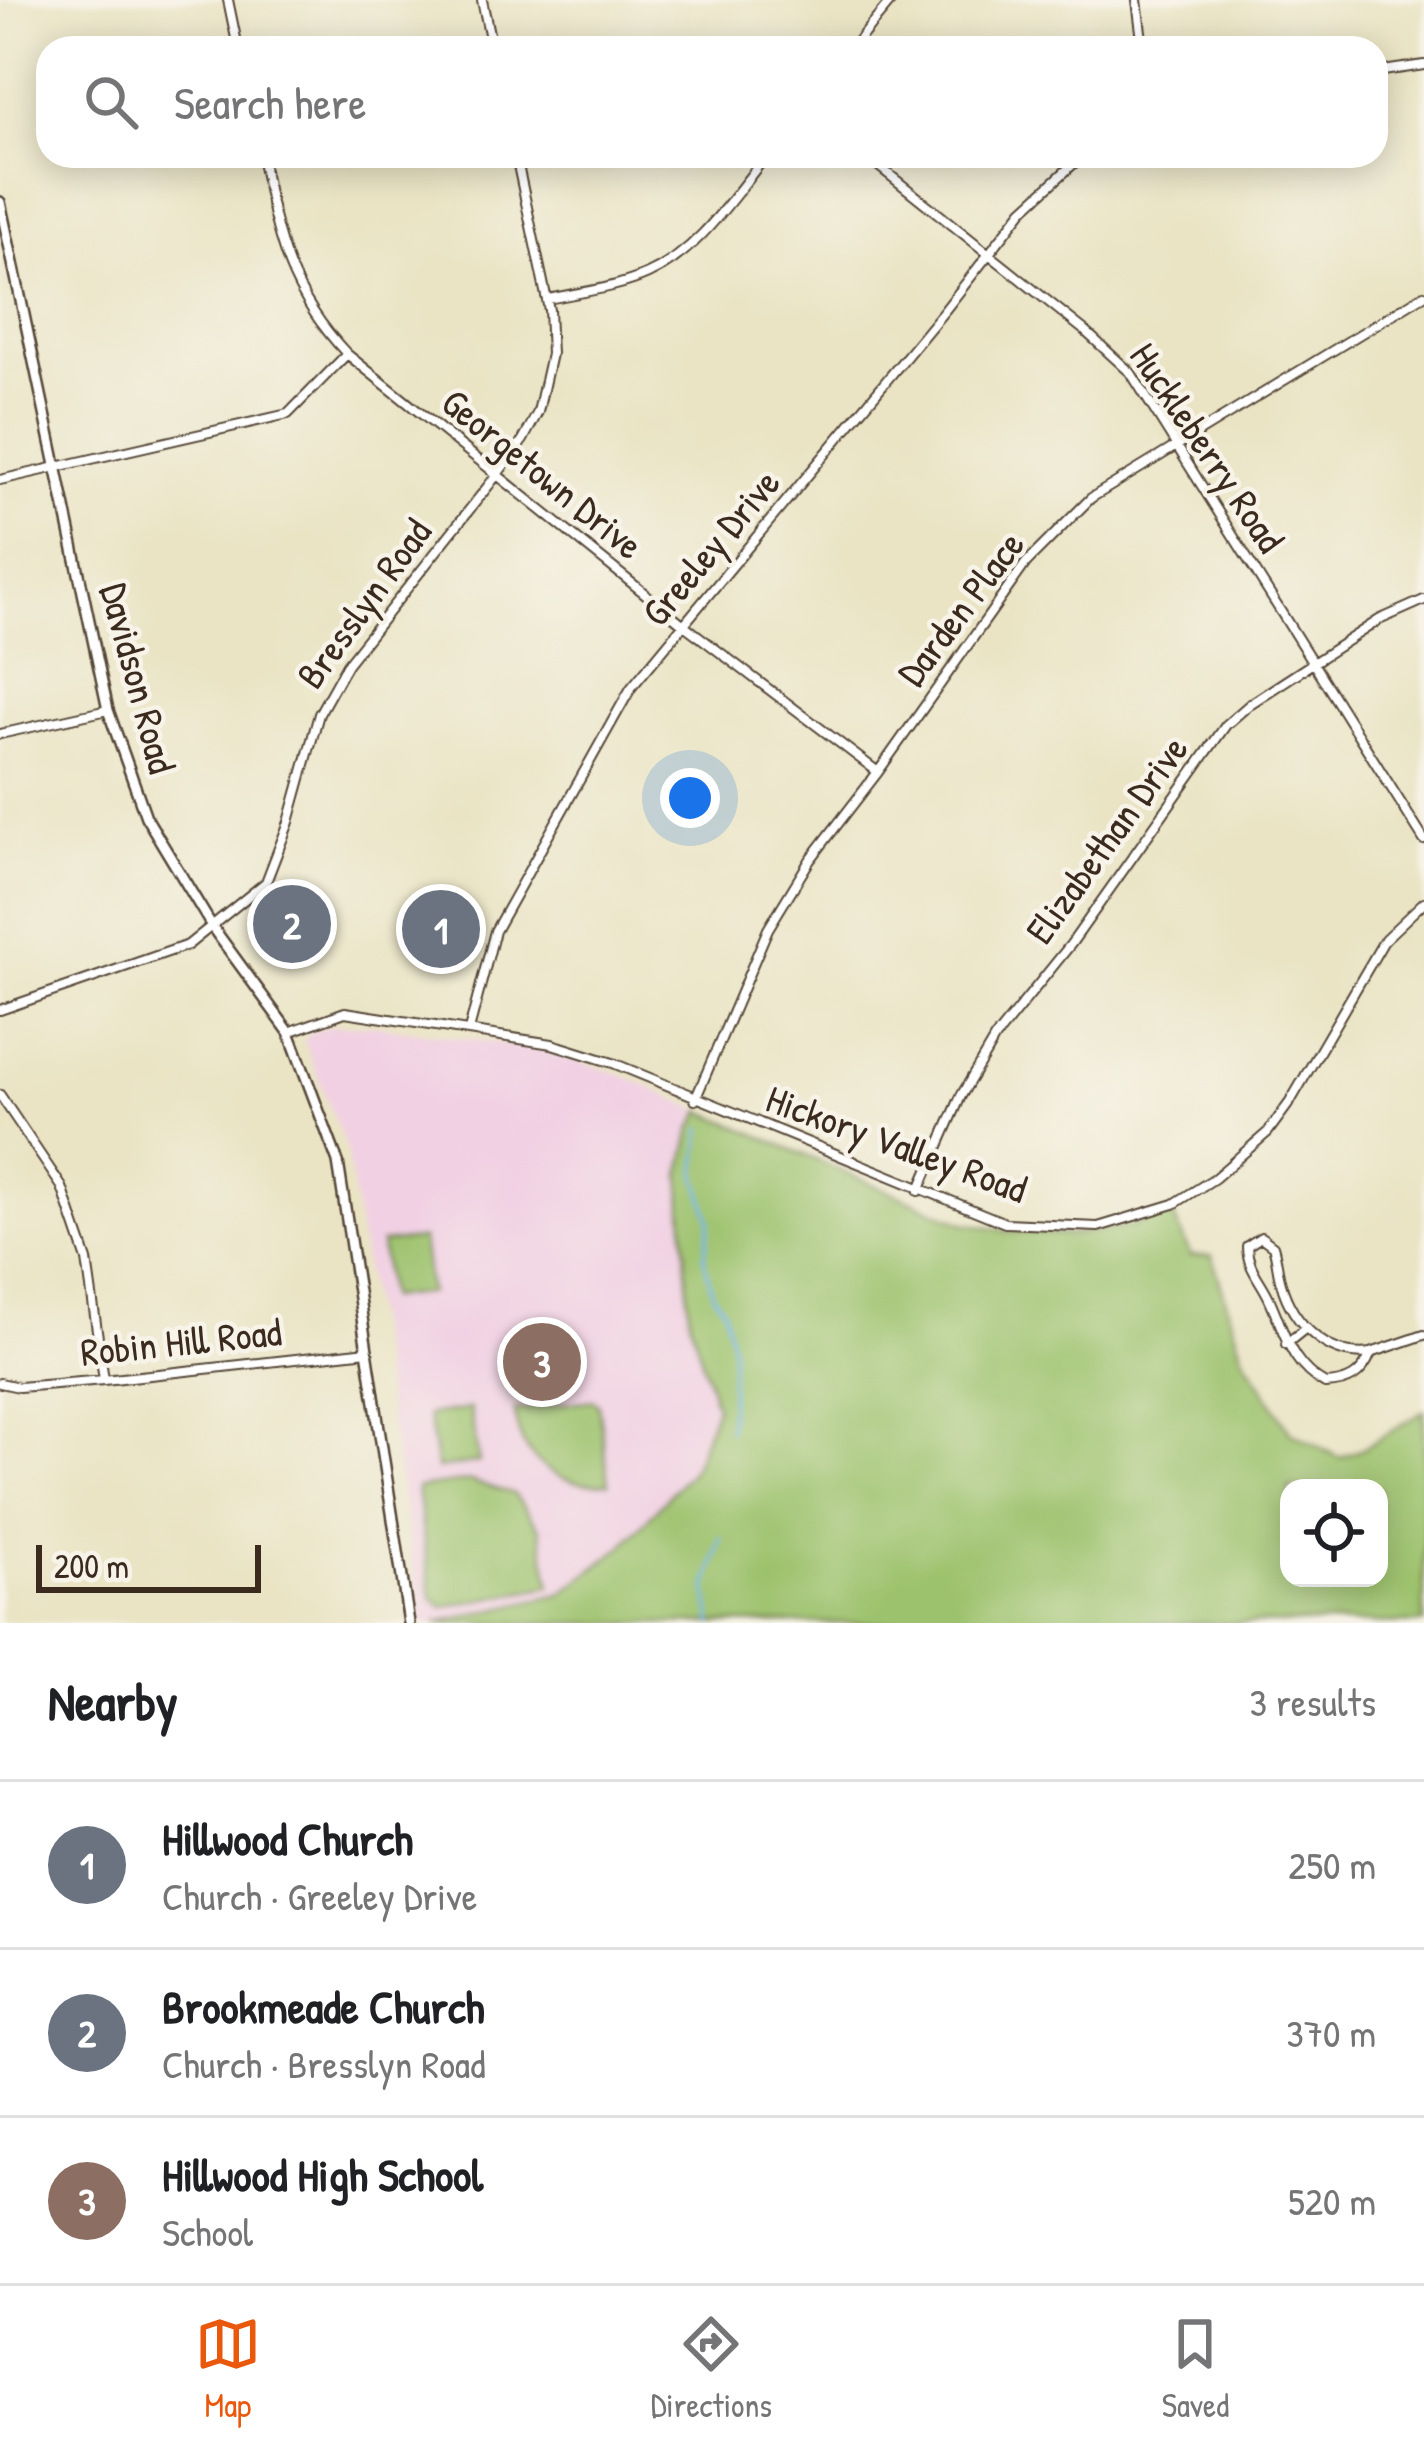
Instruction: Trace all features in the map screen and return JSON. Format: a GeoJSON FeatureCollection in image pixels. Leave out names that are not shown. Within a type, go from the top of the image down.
{"type":"FeatureCollection","features":[{"type":"Feature","properties":{"kind":"street"},"geometry":{"type":"LineString","coordinates":[[228,0],[236,36]]}},
{"type":"Feature","properties":{"kind":"street"},"geometry":{"type":"LineString","coordinates":[[482,0],[490,36]]}},
{"type":"Feature","properties":{"kind":"street"},"geometry":{"type":"LineString","coordinates":[[863,36],[892,0]]}},
{"type":"Feature","properties":{"kind":"street"},"geometry":{"type":"LineString","coordinates":[[1138,0],[1142,36]]}},
{"type":"Feature","properties":{"kind":"street"},"geometry":{"type":"LineString","coordinates":[[1388,70],[1424,65]]}},
{"type":"Feature","properties":{"kind":"street","name":"Georgetown Drive"},"geometry":{"type":"LineString","coordinates":[[264,168],[286,266],[308,307],[346,354],[684,626],[878,772]]}},
{"type":"Feature","properties":{"kind":"street","name":"Bresslyn Road"},"geometry":{"type":"LineString","coordinates":[[0,1010],[188,945],[266,882],[289,822],[319,714],[347,664],[523,440],[543,396],[551,354],[548,298],[519,168]]}},
{"type":"Feature","properties":{"kind":"street"},"geometry":{"type":"LineString","coordinates":[[548,298],[627,282],[674,259],[700,237],[756,168]]}},
{"type":"Feature","properties":{"kind":"street","name":"Huckleberry Road"},"geometry":{"type":"LineString","coordinates":[[881,168],[1117,358],[1177,442],[1424,841]]}},
{"type":"Feature","properties":{"kind":"street","name":"Greeley Drive"},"geometry":{"type":"LineString","coordinates":[[469,1030],[498,926],[631,688],[1023,210],[1069,168]]}},
{"type":"Feature","properties":{"kind":"street","name":"Davidson Road"},"geometry":{"type":"LineString","coordinates":[[1,210],[108,710],[146,817],[213,928],[289,1032],[338,1162],[409,1623]]}},
{"type":"Feature","properties":{"kind":"street","name":"Darden Place"},"geometry":{"type":"LineString","coordinates":[[695,1100],[768,929],[810,860],[1026,563],[1091,499],[1177,442],[1424,295]]}},
{"type":"Feature","properties":{"kind":"street"},"geometry":{"type":"LineString","coordinates":[[0,480],[288,414],[346,354]]}},
{"type":"Feature","properties":{"kind":"street","name":"Elizabethan Drive"},"geometry":{"type":"LineString","coordinates":[[919,1191],[961,1096],[994,1038],[1071,944],[1226,725],[1378,620],[1424,600]]}},
{"type":"Feature","properties":{"kind":"street"},"geometry":{"type":"LineString","coordinates":[[0,734],[108,710]]}},
{"type":"Feature","properties":{"kind":"street","name":"Hickory Valley Road"},"geometry":{"type":"LineString","coordinates":[[289,1032],[345,1012],[552,1044],[613,1063],[1005,1223],[1069,1228],[1128,1220],[1174,1204],[1225,1171],[1268,1132],[1384,939],[1424,902]]}},
{"type":"Feature","properties":{"kind":"street"},"geometry":{"type":"LineString","coordinates":[[0,1095],[62,1187],[87,1260],[104,1380]]}},
{"type":"Feature","properties":{"kind":"street"},"geometry":{"type":"LineString","coordinates":[[1371,1353],[1353,1379],[1324,1384],[1302,1367],[1286,1344],[1272,1304],[1250,1265],[1247,1246],[1252,1240],[1261,1237],[1273,1246],[1281,1286],[1306,1328],[1335,1351],[1371,1353],[1424,1334]]}},
{"type":"Feature","properties":{"kind":"street"},"geometry":{"type":"LineString","coordinates":[[1286,1344],[1306,1328]]}},
{"type":"Feature","properties":{"kind":"street","name":"Robin Hill Road"},"geometry":{"type":"LineString","coordinates":[[0,1383],[20,1387],[104,1380],[368,1351]]}},
{"type":"Feature","properties":{"kind":"shaded area"},"geometry":{"type":"Polygon","coordinates":[[[372,1025],[532,1048],[620,1074],[702,1111],[692,1129],[681,1175],[689,1317],[716,1407],[692,1470],[622,1547],[561,1594],[436,1623],[422,1623],[346,1148],[304,1041],[311,1032],[333,1026],[372,1025]]]}},
{"type":"Feature","properties":{"kind":"green space"},"geometry":{"type":"Polygon","coordinates":[[[702,1111],[963,1223],[1072,1235],[1131,1226],[1172,1213],[1191,1256],[1212,1256],[1243,1355],[1290,1432],[1340,1458],[1424,1411],[1424,1623],[436,1623],[561,1594],[622,1547],[692,1470],[716,1407],[689,1317],[681,1175],[692,1129],[702,1111]]]}},
{"type":"Feature","properties":{"kind":"green space"},"geometry":{"type":"Polygon","coordinates":[[[422,1239],[429,1293],[388,1298],[381,1243],[422,1239]]]}},
{"type":"Feature","properties":{"kind":"green space"},"geometry":{"type":"Polygon","coordinates":[[[593,1400],[598,1404],[609,1483],[575,1481],[545,1468],[524,1444],[518,1428],[515,1410],[593,1400]]]}},
{"type":"Feature","properties":{"kind":"green space"},"geometry":{"type":"Polygon","coordinates":[[[470,1409],[479,1462],[437,1469],[428,1415],[470,1409]]]}},
{"type":"Feature","properties":{"kind":"green space"},"geometry":{"type":"Polygon","coordinates":[[[470,1481],[514,1494],[540,1529],[551,1586],[443,1607],[432,1599],[417,1488],[470,1481]]]}},
{"type":"Feature","properties":{"kind":"waterway"},"geometry":{"type":"LineString","coordinates":[[702,1128],[696,1172],[710,1221],[704,1259],[713,1294],[724,1309],[732,1347],[729,1432]]}},
{"type":"Feature","properties":{"kind":"waterway"},"geometry":{"type":"LineString","coordinates":[[712,1623],[707,1589],[721,1537]]}},
{"type":"Feature","properties":{"kind":"place","name":"Brookmeade Church"},"geometry":{"type":"Point","coordinates":[292,924]}},
{"type":"Feature","properties":{"kind":"place","name":"Hillwood Church"},"geometry":{"type":"Point","coordinates":[441,929]}},
{"type":"Feature","properties":{"kind":"place","name":"Hillwood High School"},"geometry":{"type":"Point","coordinates":[542,1362]}}]}
